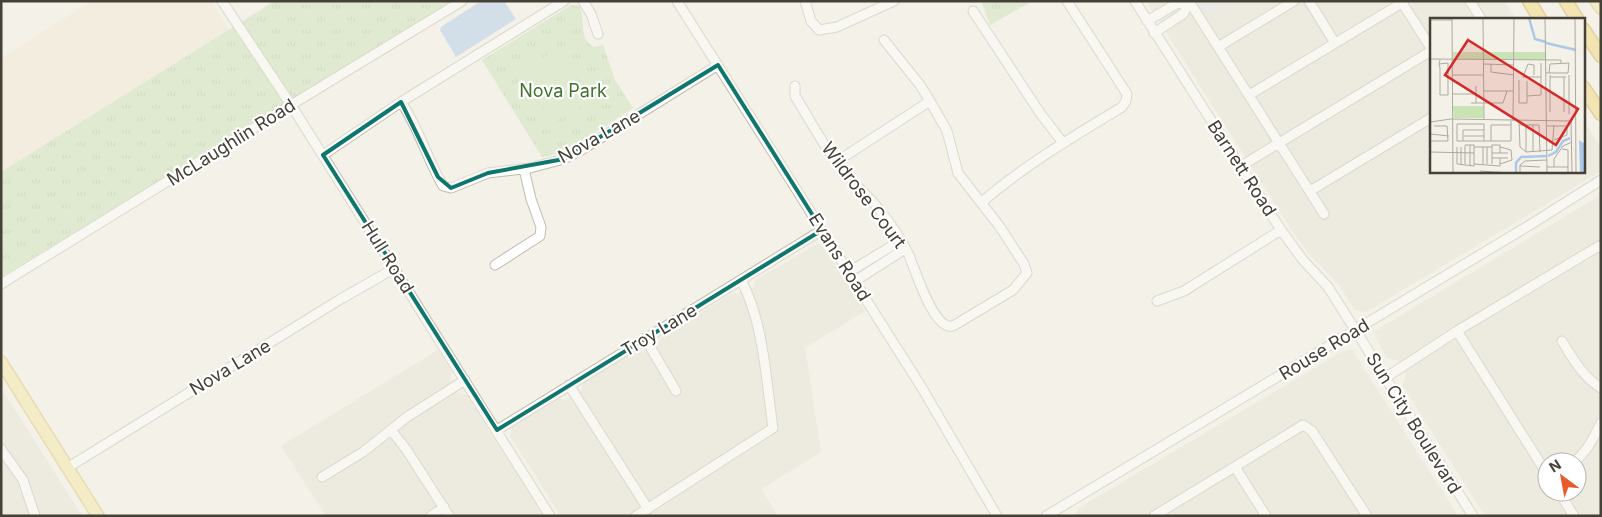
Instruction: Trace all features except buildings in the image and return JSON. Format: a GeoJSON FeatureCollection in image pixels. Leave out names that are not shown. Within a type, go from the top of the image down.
{"type":"FeatureCollection","features":[{"type":"Feature","properties":{"kind":"highway"},"geometry":{"type":"LineString","coordinates":[[1529,1],[1539,18]]}},
{"type":"Feature","properties":{"kind":"highway"},"geometry":{"type":"LineString","coordinates":[[1566,1],[1576,18]]}},
{"type":"Feature","properties":{"kind":"highway"},"geometry":{"type":"LineString","coordinates":[[1584,30],[1601,56]]}},
{"type":"Feature","properties":{"kind":"highway"},"geometry":{"type":"LineString","coordinates":[[1584,88],[1601,114]]}},
{"type":"Feature","properties":{"kind":"main road"},"geometry":{"type":"LineString","coordinates":[[1596,1],[1601,8]]}},
{"type":"Feature","properties":{"kind":"main road"},"geometry":{"type":"LineString","coordinates":[[1,362],[98,516]]}},
{"type":"Feature","properties":{"kind":"street","name":"Hull Road"},"geometry":{"type":"LineString","coordinates":[[222,1],[395,268],[550,516]]}},
{"type":"Feature","properties":{"kind":"street","name":"McLaughlin Road"},"geometry":{"type":"LineString","coordinates":[[1,284],[462,1]]}},
{"type":"Feature","properties":{"kind":"street"},"geometry":{"type":"LineString","coordinates":[[322,155],[401,102],[564,1]]}},
{"type":"Feature","properties":{"kind":"street"},"geometry":{"type":"LineString","coordinates":[[583,1],[591,14],[598,34]]}},
{"type":"Feature","properties":{"kind":"street","name":"Evans Road"},"geometry":{"type":"LineString","coordinates":[[677,1],[922,388],[997,516]]}},
{"type":"Feature","properties":{"kind":"street"},"geometry":{"type":"LineString","coordinates":[[805,1],[811,21],[819,30],[837,27],[894,1]]}},
{"type":"Feature","properties":{"kind":"street"},"geometry":{"type":"LineString","coordinates":[[884,40],[920,85],[930,101],[947,131],[958,173],[982,202],[1002,185],[1062,143],[1122,107],[1126,101],[1127,94],[1067,1]]}},
{"type":"Feature","properties":{"kind":"street","name":"Barnett Road"},"geometry":{"type":"LineString","coordinates":[[1135,1],[1281,230],[1303,260],[1328,287],[1355,330]]}},
{"type":"Feature","properties":{"kind":"street"},"geometry":{"type":"LineString","coordinates":[[1218,47],[1294,1]]}},
{"type":"Feature","properties":{"kind":"street"},"geometry":{"type":"LineString","coordinates":[[1309,1],[1335,43]]}},
{"type":"Feature","properties":{"kind":"street"},"geometry":{"type":"LineString","coordinates":[[1470,1],[1480,18]]}},
{"type":"Feature","properties":{"kind":"street"},"geometry":{"type":"LineString","coordinates":[[1147,21],[1176,4],[1189,2]]}},
{"type":"Feature","properties":{"kind":"street"},"geometry":{"type":"LineString","coordinates":[[1189,2],[1324,214]]}},
{"type":"Feature","properties":{"kind":"street"},"geometry":{"type":"LineString","coordinates":[[1154,33],[1183,14],[1189,2]]}},
{"type":"Feature","properties":{"kind":"street"},"geometry":{"type":"LineString","coordinates":[[1249,95],[1401,2],[1430,48]]}},
{"type":"Feature","properties":{"kind":"street"},"geometry":{"type":"LineString","coordinates":[[973,11],[1062,143]]}},
{"type":"Feature","properties":{"kind":"street"},"geometry":{"type":"LineString","coordinates":[[1241,166],[1430,51]]}},
{"type":"Feature","properties":{"kind":"street","name":"Nova Lane"},"geometry":{"type":"LineString","coordinates":[[401,102],[409,114],[443,186],[451,188],[488,173],[524,169],[564,159],[718,65]]}},
{"type":"Feature","properties":{"kind":"street","name":"Wildrose Court"},"geometry":{"type":"LineString","coordinates":[[795,86],[795,96],[836,162],[881,211],[902,245],[929,304],[944,326],[953,326],[1012,290],[1027,273],[1024,264],[1000,226],[982,202]]}},
{"type":"Feature","properties":{"kind":"street"},"geometry":{"type":"LineString","coordinates":[[836,162],[930,101]]}},
{"type":"Feature","properties":{"kind":"street"},"geometry":{"type":"LineString","coordinates":[[1310,191],[1430,119]]}},
{"type":"Feature","properties":{"kind":"street"},"geometry":{"type":"LineString","coordinates":[[495,265],[540,236],[541,226],[531,199],[524,169]]}},
{"type":"Feature","properties":{"kind":"street","name":"Rouse Road"},"geometry":{"type":"LineString","coordinates":[[1046,516],[1061,512],[1601,180]]}},
{"type":"Feature","properties":{"kind":"street","name":"Troy Lane"},"geometry":{"type":"LineString","coordinates":[[497,430],[822,230]]}},
{"type":"Feature","properties":{"kind":"street"},"geometry":{"type":"LineString","coordinates":[[1157,300],[1184,291],[1281,230]]}},
{"type":"Feature","properties":{"kind":"street"},"geometry":{"type":"LineString","coordinates":[[849,272],[902,245]]}},
{"type":"Feature","properties":{"kind":"street"},"geometry":{"type":"LineString","coordinates":[[855,281],[902,245]]}},
{"type":"Feature","properties":{"kind":"street"},"geometry":{"type":"LineString","coordinates":[[1385,378],[1457,331],[1599,246],[1601,248]]}},
{"type":"Feature","properties":{"kind":"street","name":"Nova Lane"},"geometry":{"type":"LineString","coordinates":[[67,468],[331,305],[395,268]]}},
{"type":"Feature","properties":{"kind":"street"},"geometry":{"type":"LineString","coordinates":[[636,516],[774,428],[758,328],[748,293],[741,280]]}},
{"type":"Feature","properties":{"kind":"street","name":"Sun City Boulevard"},"geometry":{"type":"LineString","coordinates":[[1355,330],[1473,516]]}},
{"type":"Feature","properties":{"kind":"street"},"geometry":{"type":"LineString","coordinates":[[1457,331],[1537,458]]}},
{"type":"Feature","properties":{"kind":"street"},"geometry":{"type":"LineString","coordinates":[[645,338],[676,391]]}},
{"type":"Feature","properties":{"kind":"street"},"geometry":{"type":"LineString","coordinates":[[1562,340],[1576,365],[1590,380],[1601,388]]}},
{"type":"Feature","properties":{"kind":"street"},"geometry":{"type":"LineString","coordinates":[[322,477],[363,452],[391,430],[465,380]]}},
{"type":"Feature","properties":{"kind":"street"},"geometry":{"type":"LineString","coordinates":[[569,385],[648,509]]}},
{"type":"Feature","properties":{"kind":"street"},"geometry":{"type":"LineString","coordinates":[[1584,452],[1593,440],[1601,423]]}},
{"type":"Feature","properties":{"kind":"street"},"geometry":{"type":"LineString","coordinates":[[1160,514],[1303,425],[1312,431],[1367,516]]}},
{"type":"Feature","properties":{"kind":"street"},"geometry":{"type":"LineString","coordinates":[[391,430],[406,449],[446,512],[430,516]]}},
{"type":"Feature","properties":{"kind":"street"},"geometry":{"type":"LineString","coordinates":[[1,448],[23,480],[34,516]]}},
{"type":"Feature","properties":{"kind":"street"},"geometry":{"type":"LineString","coordinates":[[1235,467],[1266,516]]}},
{"type":"Feature","properties":{"kind":"street"},"geometry":{"type":"LineString","coordinates":[[1565,502],[1574,516]]}},
{"type":"Feature","properties":{"kind":"highlighted area"},"geometry":{"type":"Polygon","coordinates":[[[718,65],[822,230],[497,430],[323,155],[401,102],[438,177],[451,188],[488,173],[564,159],[718,65]]]}},
{"type":"Feature","properties":{"kind":"shaded area"},"geometry":{"type":"Polygon","coordinates":[[[92,1],[211,1],[229,30],[1,172],[1,58],[92,1]]]}},
{"type":"Feature","properties":{"kind":"shaded area"},"geometry":{"type":"Polygon","coordinates":[[[1146,1],[1504,1],[1515,18],[1430,18],[1430,172],[1584,172],[1584,122],[1601,147],[1601,171],[1366,312],[1355,310],[1338,284],[1310,255],[1294,234],[1146,1]]]}},
{"type":"Feature","properties":{"kind":"shaded area"},"geometry":{"type":"Polygon","coordinates":[[[1196,1],[1233,1],[1206,17],[1196,1]]]}},
{"type":"Feature","properties":{"kind":"shaded area"},"geometry":{"type":"Polygon","coordinates":[[[1601,195],[1601,516],[1485,516],[1403,386],[1406,373],[1397,360],[1387,358],[1376,339],[1375,331],[1601,195]]]}},
{"type":"Feature","properties":{"kind":"shaded area"},"geometry":{"type":"Polygon","coordinates":[[[817,244],[823,246],[865,311],[805,348],[821,452],[761,489],[778,516],[561,516],[510,436],[512,427],[559,398],[565,400],[581,390],[583,384],[636,350],[643,352],[658,344],[661,337],[733,293],[738,294],[754,287],[755,280],[817,244]]]}},
{"type":"Feature","properties":{"kind":"shaded area"},"geometry":{"type":"Polygon","coordinates":[[[438,350],[452,371],[450,380],[459,393],[467,395],[543,516],[326,516],[281,446],[438,350]]]}},
{"type":"Feature","properties":{"kind":"shaded area"},"geometry":{"type":"Polygon","coordinates":[[[1352,350],[1458,516],[1075,516],[1079,508],[1343,351],[1352,350]]]}},
{"type":"Feature","properties":{"kind":"shaded area"},"geometry":{"type":"Polygon","coordinates":[[[1,389],[12,405],[82,516],[1,516],[1,389]]]}},
{"type":"Feature","properties":{"kind":"green space"},"geometry":{"type":"Polygon","coordinates":[[[275,1],[453,1],[1,277],[1,172],[275,1]]]}},
{"type":"Feature","properties":{"kind":"green space"},"geometry":{"type":"Polygon","coordinates":[[[981,1],[1032,1],[990,25],[981,1]]]}},
{"type":"Feature","properties":{"kind":"green space","name":"Nova Park"},"geometry":{"type":"Polygon","coordinates":[[[571,5],[579,6],[584,34],[589,44],[594,47],[603,45],[615,80],[633,108],[576,144],[553,155],[542,157],[482,60],[571,5]]]}},
{"type":"Feature","properties":{"kind":"green space"},"geometry":{"type":"Polygon","coordinates":[[[558,49],[588,102],[552,123],[522,70],[558,49]]]}},
{"type":"Feature","properties":{"kind":"water"},"geometry":{"type":"Polygon","coordinates":[[[481,1],[504,1],[516,19],[456,57],[440,30],[441,27],[481,1]]]}}]}
